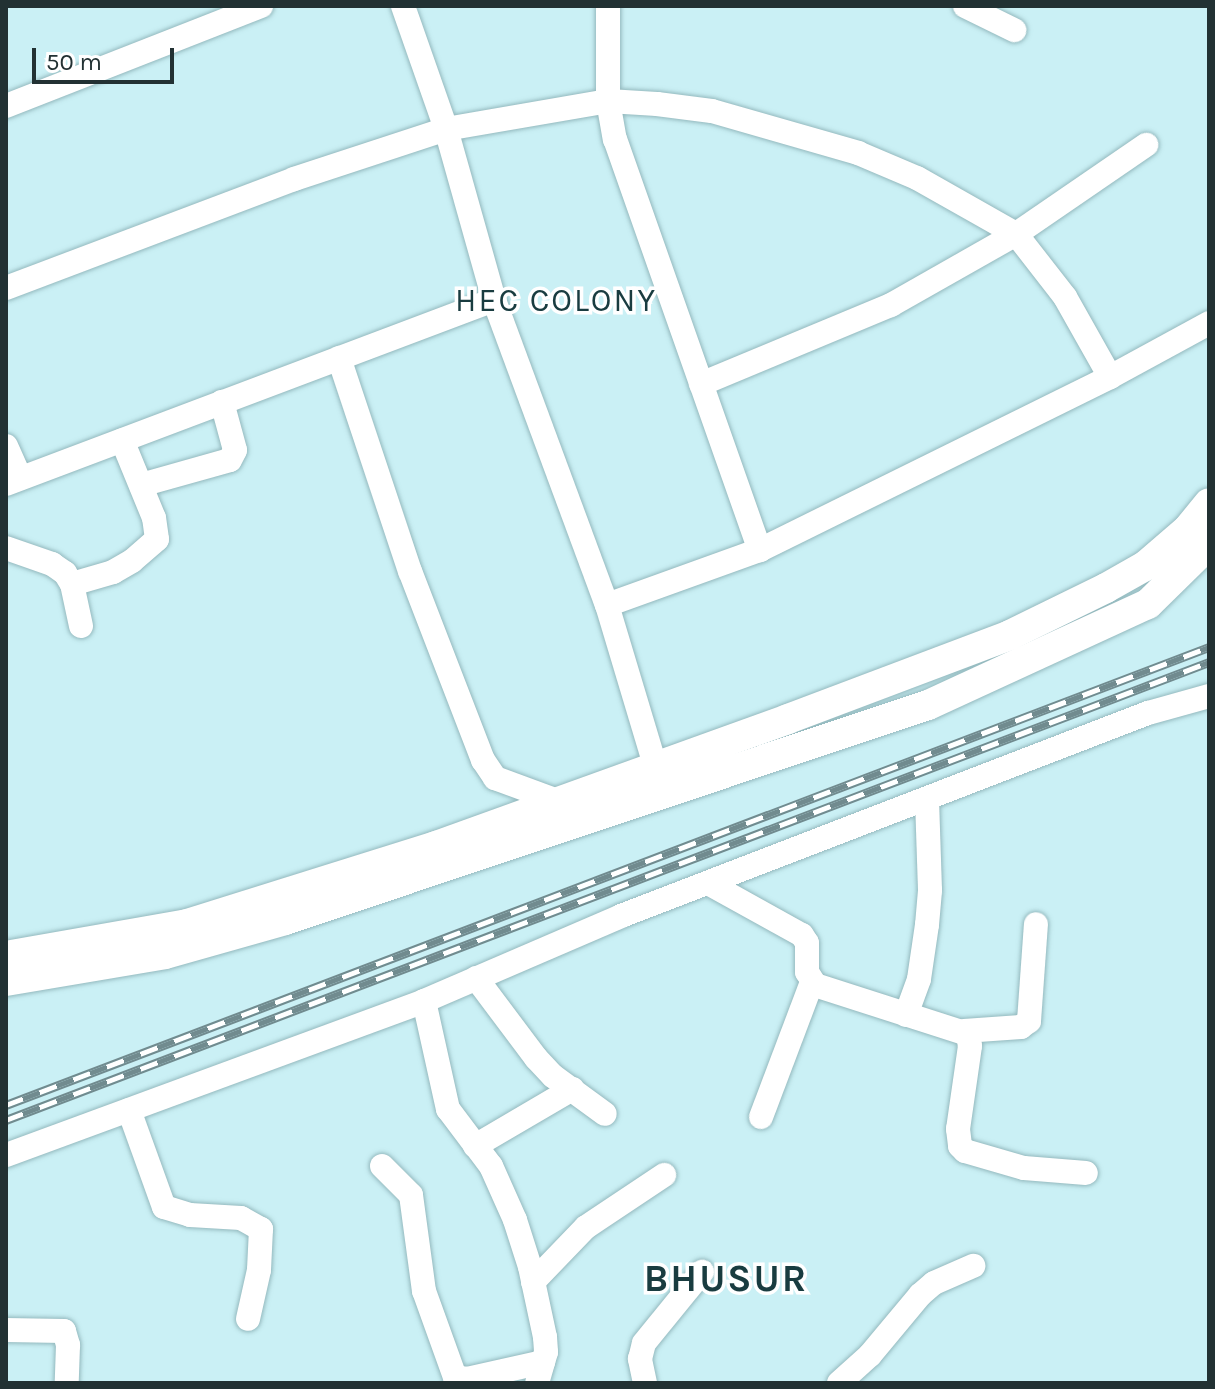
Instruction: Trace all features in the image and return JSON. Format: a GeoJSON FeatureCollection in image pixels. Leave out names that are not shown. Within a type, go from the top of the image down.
{"type":"FeatureCollection","features":[{"type":"Feature","properties":{"kind":"main road"},"geometry":{"type":"LineString","coordinates":[[6,956],[187,924],[436,846],[1010,635],[1145,566],[1188,529],[1209,503]]}},
{"type":"Feature","properties":{"kind":"main road"},"geometry":{"type":"LineString","coordinates":[[6,981],[165,954],[240,933],[928,705],[1148,604],[1209,544]]}},
{"type":"Feature","properties":{"kind":"main road"},"geometry":{"type":"LineString","coordinates":[[668,760],[691,785]]}},
{"type":"Feature","properties":{"kind":"street"},"geometry":{"type":"LineString","coordinates":[[6,106],[261,6]]}},
{"type":"Feature","properties":{"kind":"street"},"geometry":{"type":"LineString","coordinates":[[403,6],[446,129],[494,300],[668,760]]}},
{"type":"Feature","properties":{"kind":"street"},"geometry":{"type":"LineString","coordinates":[[608,6],[608,101],[615,139],[760,550]]}},
{"type":"Feature","properties":{"kind":"street"},"geometry":{"type":"LineString","coordinates":[[965,6],[1014,30]]}},
{"type":"Feature","properties":{"kind":"street"},"geometry":{"type":"LineString","coordinates":[[6,288],[294,179],[446,129],[608,101],[712,111],[858,153],[917,178],[1016,234],[1065,297],[1110,377]]}},
{"type":"Feature","properties":{"kind":"street"},"geometry":{"type":"LineString","coordinates":[[701,384],[891,305],[1016,234],[1146,145]]}},
{"type":"Feature","properties":{"kind":"street"},"geometry":{"type":"LineString","coordinates":[[6,446],[13,481],[494,300]]}},
{"type":"Feature","properties":{"kind":"street"},"geometry":{"type":"LineString","coordinates":[[607,605],[760,550],[1110,377],[1209,323]]}},
{"type":"Feature","properties":{"kind":"street"},"geometry":{"type":"LineString","coordinates":[[339,358],[410,571],[483,760],[495,778],[558,801]]}},
{"type":"Feature","properties":{"kind":"street"},"geometry":{"type":"LineString","coordinates":[[141,485],[230,460],[235,450],[222,402]]}},
{"type":"Feature","properties":{"kind":"street"},"geometry":{"type":"LineString","coordinates":[[72,584],[113,572],[156,542],[157,529],[122,440]]}},
{"type":"Feature","properties":{"kind":"street"},"geometry":{"type":"LineString","coordinates":[[6,548],[52,564],[72,584],[81,626]]}},
{"type":"Feature","properties":{"kind":"street"},"geometry":{"type":"LineString","coordinates":[[6,1155],[424,1001],[708,883],[1148,713],[1209,696]]}},
{"type":"Feature","properties":{"kind":"street"},"geometry":{"type":"LineString","coordinates":[[906,1015],[921,970],[927,925],[927,800]]}},
{"type":"Feature","properties":{"kind":"street"},"geometry":{"type":"LineString","coordinates":[[708,883],[802,935],[807,943],[807,972],[812,982],[829,992],[964,1031],[1021,1027],[1029,1021],[1036,924]]}},
{"type":"Feature","properties":{"kind":"street"},"geometry":{"type":"LineString","coordinates":[[476,978],[536,1058],[605,1114]]}},
{"type":"Feature","properties":{"kind":"street"},"geometry":{"type":"LineString","coordinates":[[761,1117],[812,982]]}},
{"type":"Feature","properties":{"kind":"street"},"geometry":{"type":"LineString","coordinates":[[382,1166],[411,1195],[424,1291],[455,1377],[467,1379],[540,1373],[545,1337],[533,1282],[500,1183],[448,1109],[424,1001]]}},
{"type":"Feature","properties":{"kind":"street"},"geometry":{"type":"LineString","coordinates":[[964,1031],[970,1046],[958,1129],[960,1146],[979,1157],[1024,1168],[1086,1173]]}},
{"type":"Feature","properties":{"kind":"street"},"geometry":{"type":"LineString","coordinates":[[475,1146],[572,1089]]}},
{"type":"Feature","properties":{"kind":"street"},"geometry":{"type":"LineString","coordinates":[[129,1110],[164,1207],[190,1215],[241,1218],[261,1229],[259,1270],[248,1319]]}},
{"type":"Feature","properties":{"kind":"street"},"geometry":{"type":"LineString","coordinates":[[533,1282],[586,1227],[664,1175]]}},
{"type":"Feature","properties":{"kind":"street"},"geometry":{"type":"LineString","coordinates":[[839,1383],[870,1355],[920,1295],[934,1283],[973,1266]]}},
{"type":"Feature","properties":{"kind":"street"},"geometry":{"type":"LineString","coordinates":[[645,1383],[640,1359],[644,1343],[702,1272]]}},
{"type":"Feature","properties":{"kind":"street"},"geometry":{"type":"LineString","coordinates":[[6,1330],[64,1331],[68,1345],[67,1383]]}},
{"type":"Feature","properties":{"kind":"railway"},"geometry":{"type":"LineString","coordinates":[[6,1105],[1209,647]]}},
{"type":"Feature","properties":{"kind":"railway"},"geometry":{"type":"LineString","coordinates":[[6,1120],[1209,662]]}},
{"type":"Feature","properties":{"kind":"district","name":"HEC COLONY"},"geometry":{"type":"Point","coordinates":[556,301]}},
{"type":"Feature","properties":{"kind":"district","name":"BHUSUR"},"geometry":{"type":"Point","coordinates":[726,1279]}}]}
